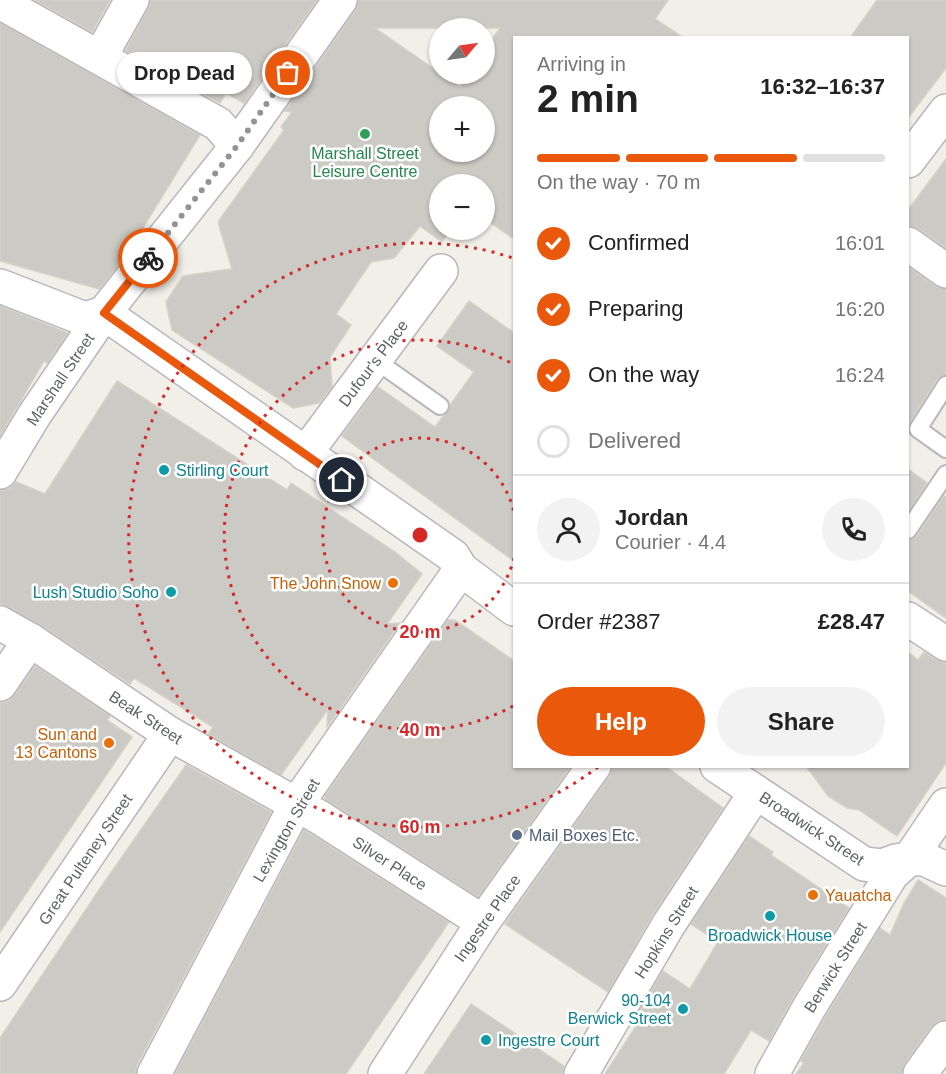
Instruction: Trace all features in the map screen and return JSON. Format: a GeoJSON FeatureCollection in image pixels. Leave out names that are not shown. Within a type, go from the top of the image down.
{"type":"FeatureCollection","features":[{"type":"Feature","properties":{"kind":"street"},"geometry":{"type":"LineString","coordinates":[[100,57],[132,0]]}},
{"type":"Feature","properties":{"kind":"street","name":"Marshall Street"},"geometry":{"type":"LineString","coordinates":[[0,472],[35,414],[104,313],[237,146],[340,0]]}},
{"type":"Feature","properties":{"kind":"street"},"geometry":{"type":"LineString","coordinates":[[0,2],[218,124],[237,146]]}},
{"type":"Feature","properties":{"kind":"street"},"geometry":{"type":"LineString","coordinates":[[909,160],[946,111]]}},
{"type":"Feature","properties":{"kind":"street"},"geometry":{"type":"LineString","coordinates":[[909,245],[946,271]]}},
{"type":"Feature","properties":{"kind":"street","name":"Dufour's Place"},"geometry":{"type":"LineString","coordinates":[[305,454],[441,271]]}},
{"type":"Feature","properties":{"kind":"street"},"geometry":{"type":"LineString","coordinates":[[0,286],[85,319],[104,313],[453,556],[461,569],[513,608]]}},
{"type":"Feature","properties":{"kind":"street","name":"Lexington Street"},"geometry":{"type":"LineString","coordinates":[[154,1074],[296,805],[461,569]]}},
{"type":"Feature","properties":{"kind":"street"},"geometry":{"type":"LineString","coordinates":[[909,620],[946,644]]}},
{"type":"Feature","properties":{"kind":"street","name":"Beak Street"},"geometry":{"type":"LineString","coordinates":[[0,623],[30,640],[170,734],[296,805]]}},
{"type":"Feature","properties":{"kind":"street"},"geometry":{"type":"LineString","coordinates":[[0,684],[30,640]]}},
{"type":"Feature","properties":{"kind":"street","name":"Great Pulteney Street"},"geometry":{"type":"LineString","coordinates":[[0,984],[170,734]]}},
{"type":"Feature","properties":{"kind":"street","name":"Ingestre Place"},"geometry":{"type":"LineString","coordinates":[[385,1074],[483,922],[593,768]]}},
{"type":"Feature","properties":{"kind":"street","name":"Broadwick Street"},"geometry":{"type":"LineString","coordinates":[[720,768],[864,864],[882,866],[910,858],[922,858],[946,868]]}},
{"type":"Feature","properties":{"kind":"street","name":"Hopkins Street"},"geometry":{"type":"LineString","coordinates":[[581,1074],[669,924],[756,792]]}},
{"type":"Feature","properties":{"kind":"street","name":"Silver Place"},"geometry":{"type":"LineString","coordinates":[[296,805],[319,817],[483,922]]}},
{"type":"Feature","properties":{"kind":"street","name":"Berwick Street"},"geometry":{"type":"LineString","coordinates":[[772,1074],[810,1006],[892,874],[910,858],[946,805]]}},
{"type":"Feature","properties":{"kind":"street"},"geometry":{"type":"LineString","coordinates":[[920,1074],[946,1038]]}},
{"type":"Feature","properties":{"kind":"lane"},"geometry":{"type":"LineString","coordinates":[[375,360],[440,406]]}},
{"type":"Feature","properties":{"kind":"lane"},"geometry":{"type":"LineString","coordinates":[[946,385],[918,429],[946,449]]}},
{"type":"Feature","properties":{"kind":"lane"},"geometry":{"type":"LineString","coordinates":[[909,529],[946,474]]}},
{"type":"Feature","properties":{"kind":"building"},"geometry":{"type":"Polygon","coordinates":[[[35,0],[110,0],[92,32],[35,0]]]}},
{"type":"Feature","properties":{"kind":"building"},"geometry":{"type":"Polygon","coordinates":[[[151,0],[317,0],[244,103],[226,93],[220,103],[125,51],[151,0]]]}},
{"type":"Feature","properties":{"kind":"building"},"geometry":{"type":"Polygon","coordinates":[[[358,0],[668,0],[655,19],[681,36],[513,36],[513,238],[495,226],[495,174],[429,174],[429,233],[420,226],[394,258],[371,262],[336,314],[351,325],[330,357],[332,386],[319,403],[293,408],[172,330],[166,302],[183,276],[232,269],[218,222],[284,130],[281,127],[292,112],[285,111],[355,11],[358,0]]]}},
{"type":"Feature","properties":{"kind":"building"},"geometry":{"type":"Polygon","coordinates":[[[877,0],[946,0],[946,68],[909,117],[909,36],[851,36],[877,0]]]}},
{"type":"Feature","properties":{"kind":"building"},"geometry":{"type":"Polygon","coordinates":[[[0,23],[200,135],[125,257],[99,289],[0,261],[0,23]]]}},
{"type":"Feature","properties":{"kind":"building"},"geometry":{"type":"Polygon","coordinates":[[[946,159],[946,248],[919,229],[909,226],[909,209],[946,159]]]}},
{"type":"Feature","properties":{"kind":"building"},"geometry":{"type":"Polygon","coordinates":[[[909,268],[935,286],[946,289],[946,375],[937,379],[909,423],[909,268]]]}},
{"type":"Feature","properties":{"kind":"building"},"geometry":{"type":"Polygon","coordinates":[[[469,301],[513,332],[513,560],[342,436],[378,387],[435,427],[448,412],[450,405],[474,372],[437,346],[469,301]]]}},
{"type":"Feature","properties":{"kind":"building"},"geometry":{"type":"Polygon","coordinates":[[[0,306],[68,333],[47,363],[44,361],[0,436],[0,306]]]}},
{"type":"Feature","properties":{"kind":"building"},"geometry":{"type":"Polygon","coordinates":[[[117,381],[287,490],[291,483],[395,552],[422,574],[387,624],[400,623],[327,727],[328,709],[281,775],[208,734],[213,727],[134,678],[130,684],[39,624],[0,604],[0,491],[10,488],[16,482],[45,494],[117,381]]]}},
{"type":"Feature","properties":{"kind":"building"},"geometry":{"type":"Polygon","coordinates":[[[909,470],[927,483],[909,510],[909,470]]]}},
{"type":"Feature","properties":{"kind":"building"},"geometry":{"type":"Polygon","coordinates":[[[944,496],[946,497],[946,618],[909,592],[909,540],[917,536],[944,496]]]}},
{"type":"Feature","properties":{"kind":"building"},"geometry":{"type":"Polygon","coordinates":[[[448,620],[455,620],[513,660],[513,768],[570,768],[478,897],[325,799],[448,620]]]}},
{"type":"Feature","properties":{"kind":"building"},"geometry":{"type":"Polygon","coordinates":[[[924,652],[946,663],[946,763],[897,836],[859,810],[847,808],[828,796],[807,768],[909,768],[909,653],[918,660],[924,652]]]}},
{"type":"Feature","properties":{"kind":"building"},"geometry":{"type":"Polygon","coordinates":[[[35,666],[110,716],[107,720],[132,737],[0,932],[0,703],[9,701],[15,695],[35,666]]]}},
{"type":"Feature","properties":{"kind":"building"},"geometry":{"type":"Polygon","coordinates":[[[186,765],[271,812],[137,1065],[135,1074],[0,1074],[0,1038],[186,765]]]}},
{"type":"Feature","properties":{"kind":"building"},"geometry":{"type":"Polygon","coordinates":[[[612,768],[668,768],[723,808],[653,914],[608,992],[505,924],[609,777],[612,768]]]}},
{"type":"Feature","properties":{"kind":"building"},"geometry":{"type":"Polygon","coordinates":[[[304,830],[449,922],[346,1074],[175,1074],[304,830]]]}},
{"type":"Feature","properties":{"kind":"building"},"geometry":{"type":"Polygon","coordinates":[[[749,836],[773,852],[771,855],[849,908],[769,1041],[751,1030],[724,1074],[605,1074],[643,1015],[639,1012],[663,971],[690,989],[718,942],[691,924],[749,836]]]}},
{"type":"Feature","properties":{"kind":"building"},"geometry":{"type":"Polygon","coordinates":[[[918,880],[946,898],[946,1020],[938,1021],[931,1027],[905,1063],[902,1074],[796,1074],[804,1063],[801,1061],[826,1016],[880,928],[890,935],[904,903],[918,880]]]}},
{"type":"Feature","properties":{"kind":"building","name":"Ingestre Court"},"geometry":{"type":"Polygon","coordinates":[[[471,1004],[564,1066],[562,1074],[424,1074],[471,1004]]]}},
{"type":"Feature","properties":{"kind":"way so far"},"geometry":{"type":"LineString","coordinates":[[148,258],[237,146],[288,73]]}},
{"type":"Feature","properties":{"kind":"place","name":"Drop Dead"},"geometry":{"type":"Point","coordinates":[288,73]}},
{"type":"Feature","properties":{"kind":"place","name":"Marshall Street Leisure Centre"},"geometry":{"type":"Point","coordinates":[365,134]}},
{"type":"Feature","properties":{"kind":"place","name":"Stirling Court"},"geometry":{"type":"Point","coordinates":[164,470]}},
{"type":"Feature","properties":{"kind":"place","name":"The John Snow"},"geometry":{"type":"Point","coordinates":[393,583]}},
{"type":"Feature","properties":{"kind":"place","name":"Lush Studio Soho"},"geometry":{"type":"Point","coordinates":[171,592]}},
{"type":"Feature","properties":{"kind":"place","name":"Sun and 13 Cantons"},"geometry":{"type":"Point","coordinates":[109,743]}},
{"type":"Feature","properties":{"kind":"place","name":"Mail Boxes Etc."},"geometry":{"type":"Point","coordinates":[517,835]}},
{"type":"Feature","properties":{"kind":"place","name":"Yauatcha"},"geometry":{"type":"Point","coordinates":[813,895]}},
{"type":"Feature","properties":{"kind":"place","name":"Broadwick House"},"geometry":{"type":"Point","coordinates":[770,916]}},
{"type":"Feature","properties":{"kind":"place","name":"90-104 Berwick Street"},"geometry":{"type":"Point","coordinates":[683,1009]}},
{"type":"Feature","properties":{"kind":"place","name":"Ingestre Court"},"geometry":{"type":"Point","coordinates":[486,1040]}},
{"type":"Feature","properties":{"kind":"route"},"geometry":{"type":"LineString","coordinates":[[148,258],[104,313],[342,480]]}}]}
